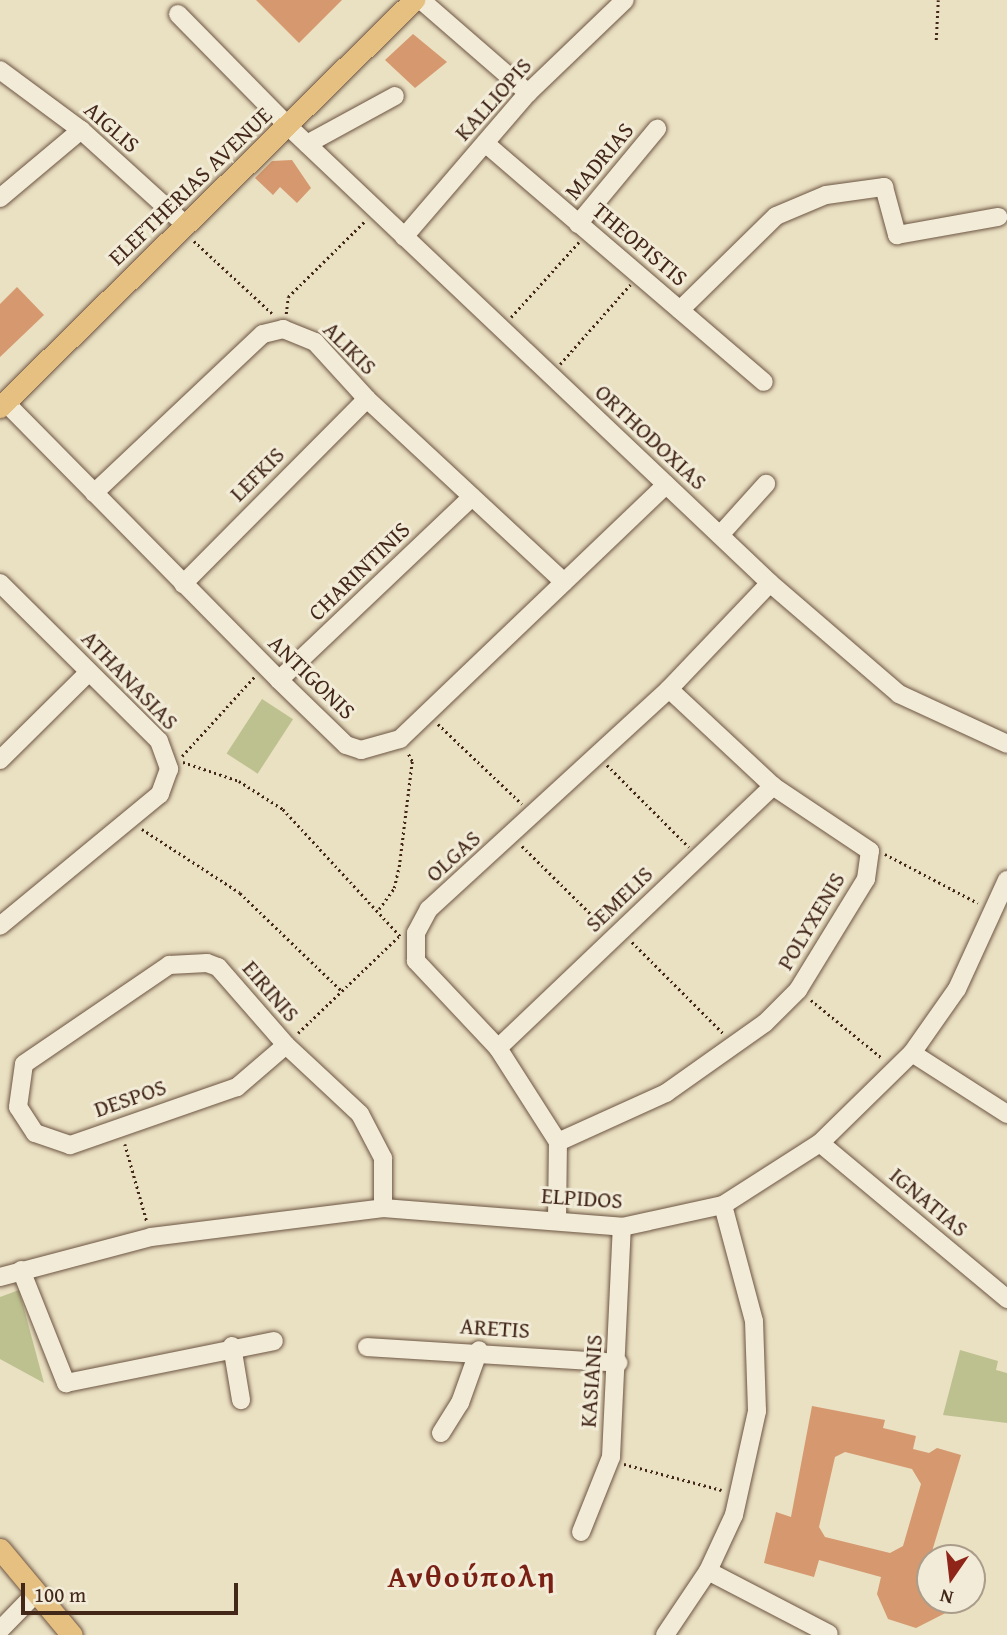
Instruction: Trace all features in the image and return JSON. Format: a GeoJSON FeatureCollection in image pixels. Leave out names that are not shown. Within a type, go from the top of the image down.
{"type":"FeatureCollection","features":[{"type":"Feature","properties":{"kind":"main road","name":"ELEFTHERIAS AVENUE"},"geometry":{"type":"LineString","coordinates":[[2,405],[289,127],[414,0]]}},
{"type":"Feature","properties":{"kind":"main road"},"geometry":{"type":"LineString","coordinates":[[0,1549],[34,1595],[72,1635]]}},
{"type":"Feature","properties":{"kind":"street"},"geometry":{"type":"LineString","coordinates":[[421,0],[528,93]]}},
{"type":"Feature","properties":{"kind":"street","name":"KALLIOPIS"},"geometry":{"type":"LineString","coordinates":[[404,237],[528,93],[625,0]]}},
{"type":"Feature","properties":{"kind":"street","name":"ORTHODOXIAS"},"geometry":{"type":"LineString","coordinates":[[178,14],[289,127],[771,583],[899,694],[1007,744]]}},
{"type":"Feature","properties":{"kind":"street","name":"AIGLIS"},"geometry":{"type":"LineString","coordinates":[[0,70],[80,130],[185,228]]}},
{"type":"Feature","properties":{"kind":"street"},"geometry":{"type":"LineString","coordinates":[[307,144],[395,96]]}},
{"type":"Feature","properties":{"kind":"street","name":"MADRIAS"},"geometry":{"type":"LineString","coordinates":[[583,228],[657,129]]}},
{"type":"Feature","properties":{"kind":"street"},"geometry":{"type":"LineString","coordinates":[[0,198],[80,130]]}},
{"type":"Feature","properties":{"kind":"street","name":"THEOPISTIS"},"geometry":{"type":"LineString","coordinates":[[485,144],[764,382]]}},
{"type":"Feature","properties":{"kind":"street"},"geometry":{"type":"LineString","coordinates":[[680,310],[776,216],[826,195],[884,187],[897,235],[998,217]]}},
{"type":"Feature","properties":{"kind":"street"},"geometry":{"type":"LineString","coordinates":[[94,493],[262,334],[283,329]]}},
{"type":"Feature","properties":{"kind":"street","name":"ALIKIS"},"geometry":{"type":"LineString","coordinates":[[283,329],[314,342],[367,399],[564,582]]}},
{"type":"Feature","properties":{"kind":"street","name":"LEFKIS"},"geometry":{"type":"LineString","coordinates":[[183,584],[367,399]]}},
{"type":"Feature","properties":{"kind":"street","name":"ANTIGONIS"},"geometry":{"type":"LineString","coordinates":[[2,405],[346,745],[375,749],[400,739],[428,715],[667,485]]}},
{"type":"Feature","properties":{"kind":"street"},"geometry":{"type":"LineString","coordinates":[[720,535],[766,484]]}},
{"type":"Feature","properties":{"kind":"street","name":"CHARINTINIS"},"geometry":{"type":"LineString","coordinates":[[279,680],[471,497]]}},
{"type":"Feature","properties":{"kind":"street","name":"ATHANASIAS"},"geometry":{"type":"LineString","coordinates":[[0,583],[159,741],[167,756],[167,783],[129,820],[0,926]]}},
{"type":"Feature","properties":{"kind":"street","name":"OLGAS"},"geometry":{"type":"LineString","coordinates":[[408,934],[429,909],[535,816],[669,689],[771,583]]}},
{"type":"Feature","properties":{"kind":"street"},"geometry":{"type":"LineString","coordinates":[[0,760],[89,671]]}},
{"type":"Feature","properties":{"kind":"street"},"geometry":{"type":"LineString","coordinates":[[669,689],[773,786],[870,851]]}},
{"type":"Feature","properties":{"kind":"street","name":"SEMELIS"},"geometry":{"type":"LineString","coordinates":[[498,1048],[773,786]]}},
{"type":"Feature","properties":{"kind":"street","name":"POLYXENIS"},"geometry":{"type":"LineString","coordinates":[[558,1142],[666,1093],[736,1046],[798,990],[844,921],[866,879],[870,851]]}},
{"type":"Feature","properties":{"kind":"street","name":"ELPIDOS"},"geometry":{"type":"LineString","coordinates":[[0,1277],[151,1237],[383,1208],[622,1227],[723,1205],[820,1143],[912,1053],[957,989],[1007,880]]}},
{"type":"Feature","properties":{"kind":"street"},"geometry":{"type":"LineString","coordinates":[[408,934],[416,961],[498,1048],[558,1142],[556,1220]]}},
{"type":"Feature","properties":{"kind":"street","name":"EIRINIS"},"geometry":{"type":"LineString","coordinates":[[18,1078],[24,1064],[169,965],[183,961],[218,967],[286,1045],[373,1132],[383,1158],[383,1208]]}},
{"type":"Feature","properties":{"kind":"street","name":"DESPOS"},"geometry":{"type":"LineString","coordinates":[[18,1078],[24,1120],[54,1143],[70,1145],[237,1087],[286,1045]]}},
{"type":"Feature","properties":{"kind":"street"},"geometry":{"type":"LineString","coordinates":[[912,1053],[1007,1114]]}},
{"type":"Feature","properties":{"kind":"street","name":"IGNATIAS"},"geometry":{"type":"LineString","coordinates":[[820,1143],[1007,1298]]}},
{"type":"Feature","properties":{"kind":"street"},"geometry":{"type":"LineString","coordinates":[[665,1635],[708,1571],[739,1494],[757,1411],[754,1321],[723,1205]]}},
{"type":"Feature","properties":{"kind":"street","name":"KASIANIS"},"geometry":{"type":"LineString","coordinates":[[581,1532],[609,1460],[618,1363],[622,1227]]}},
{"type":"Feature","properties":{"kind":"street"},"geometry":{"type":"LineString","coordinates":[[21,1270],[66,1382],[232,1346],[274,1341]]}},
{"type":"Feature","properties":{"kind":"street"},"geometry":{"type":"LineString","coordinates":[[232,1346],[241,1400]]}},
{"type":"Feature","properties":{"kind":"street","name":"ARETIS"},"geometry":{"type":"LineString","coordinates":[[367,1347],[479,1350],[618,1363]]}},
{"type":"Feature","properties":{"kind":"street"},"geometry":{"type":"LineString","coordinates":[[441,1433],[460,1404],[479,1350]]}},
{"type":"Feature","properties":{"kind":"street"},"geometry":{"type":"LineString","coordinates":[[708,1571],[829,1634]]}},
{"type":"Feature","properties":{"kind":"street"},"geometry":{"type":"LineString","coordinates":[[0,1630],[34,1595]]}},
{"type":"Feature","properties":{"kind":"path"},"geometry":{"type":"LineString","coordinates":[[936,40],[938,0]]}},
{"type":"Feature","properties":{"kind":"path"},"geometry":{"type":"LineString","coordinates":[[283,329],[288,297],[376,210]]}},
{"type":"Feature","properties":{"kind":"path"},"geometry":{"type":"LineString","coordinates":[[185,228],[283,329]]}},
{"type":"Feature","properties":{"kind":"path"},"geometry":{"type":"LineString","coordinates":[[501,328],[583,228]]}},
{"type":"Feature","properties":{"kind":"path"},"geometry":{"type":"LineString","coordinates":[[550,375],[639,275]]}},
{"type":"Feature","properties":{"kind":"path"},"geometry":{"type":"LineString","coordinates":[[265,666],[178,760],[239,781],[283,809],[379,909],[408,934],[342,991],[286,1045]]}},
{"type":"Feature","properties":{"kind":"path"},"geometry":{"type":"LineString","coordinates":[[428,715],[535,816]]}},
{"type":"Feature","properties":{"kind":"path"},"geometry":{"type":"LineString","coordinates":[[379,909],[394,888],[400,867],[412,761],[400,739]]}},
{"type":"Feature","properties":{"kind":"path"},"geometry":{"type":"LineString","coordinates":[[598,756],[699,857]]}},
{"type":"Feature","properties":{"kind":"path"},"geometry":{"type":"LineString","coordinates":[[129,820],[240,893],[342,991]]}},
{"type":"Feature","properties":{"kind":"path"},"geometry":{"type":"LineString","coordinates":[[512,836],[736,1046]]}},
{"type":"Feature","properties":{"kind":"path"},"geometry":{"type":"LineString","coordinates":[[870,851],[994,912]]}},
{"type":"Feature","properties":{"kind":"path"},"geometry":{"type":"LineString","coordinates":[[798,990],[895,1069]]}},
{"type":"Feature","properties":{"kind":"path"},"geometry":{"type":"LineString","coordinates":[[121,1127],[151,1237]]}},
{"type":"Feature","properties":{"kind":"path"},"geometry":{"type":"LineString","coordinates":[[609,1460],[739,1494]]}},
{"type":"Feature","properties":{"kind":"green space"},"geometry":{"type":"Polygon","coordinates":[[[262,699],[293,719],[258,774],[227,754],[262,699]]]}},
{"type":"Feature","properties":{"kind":"green space"},"geometry":{"type":"Polygon","coordinates":[[[19,1290],[44,1383],[0,1359],[0,1297],[19,1290]]]}},
{"type":"Feature","properties":{"kind":"green space"},"geometry":{"type":"Polygon","coordinates":[[[960,1350],[998,1361],[996,1370],[1007,1373],[1007,1423],[943,1415],[960,1350]]]}},
{"type":"Feature","properties":{"kind":"building"},"geometry":{"type":"Polygon","coordinates":[[[256,0],[342,0],[299,43],[256,0]]]}},
{"type":"Feature","properties":{"kind":"building"},"geometry":{"type":"Polygon","coordinates":[[[413,34],[447,62],[415,88],[385,60],[413,34]]]}},
{"type":"Feature","properties":{"kind":"building"},"geometry":{"type":"Polygon","coordinates":[[[292,160],[311,188],[297,203],[280,187],[273,195],[255,178],[272,161],[292,160]]]}},
{"type":"Feature","properties":{"kind":"building"},"geometry":{"type":"Polygon","coordinates":[[[17,287],[44,315],[0,357],[0,304],[17,287]]]}},
{"type":"Feature","properties":{"kind":"building"},"geometry":{"type":"Polygon","coordinates":[[[812,1406],[885,1420],[883,1428],[916,1436],[913,1449],[929,1453],[937,1448],[961,1455],[934,1544],[916,1544],[916,1614],[944,1614],[916,1628],[888,1619],[877,1594],[881,1577],[819,1560],[814,1577],[764,1563],[776,1512],[791,1517],[812,1406]],[[845,1452],[835,1457],[819,1527],[825,1537],[890,1553],[903,1546],[921,1484],[912,1469],[845,1452]]]}},
{"type":"Feature","properties":{"kind":"district","name":"Ανθούπολη"},"geometry":{"type":"Point","coordinates":[472,1576]}}]}
